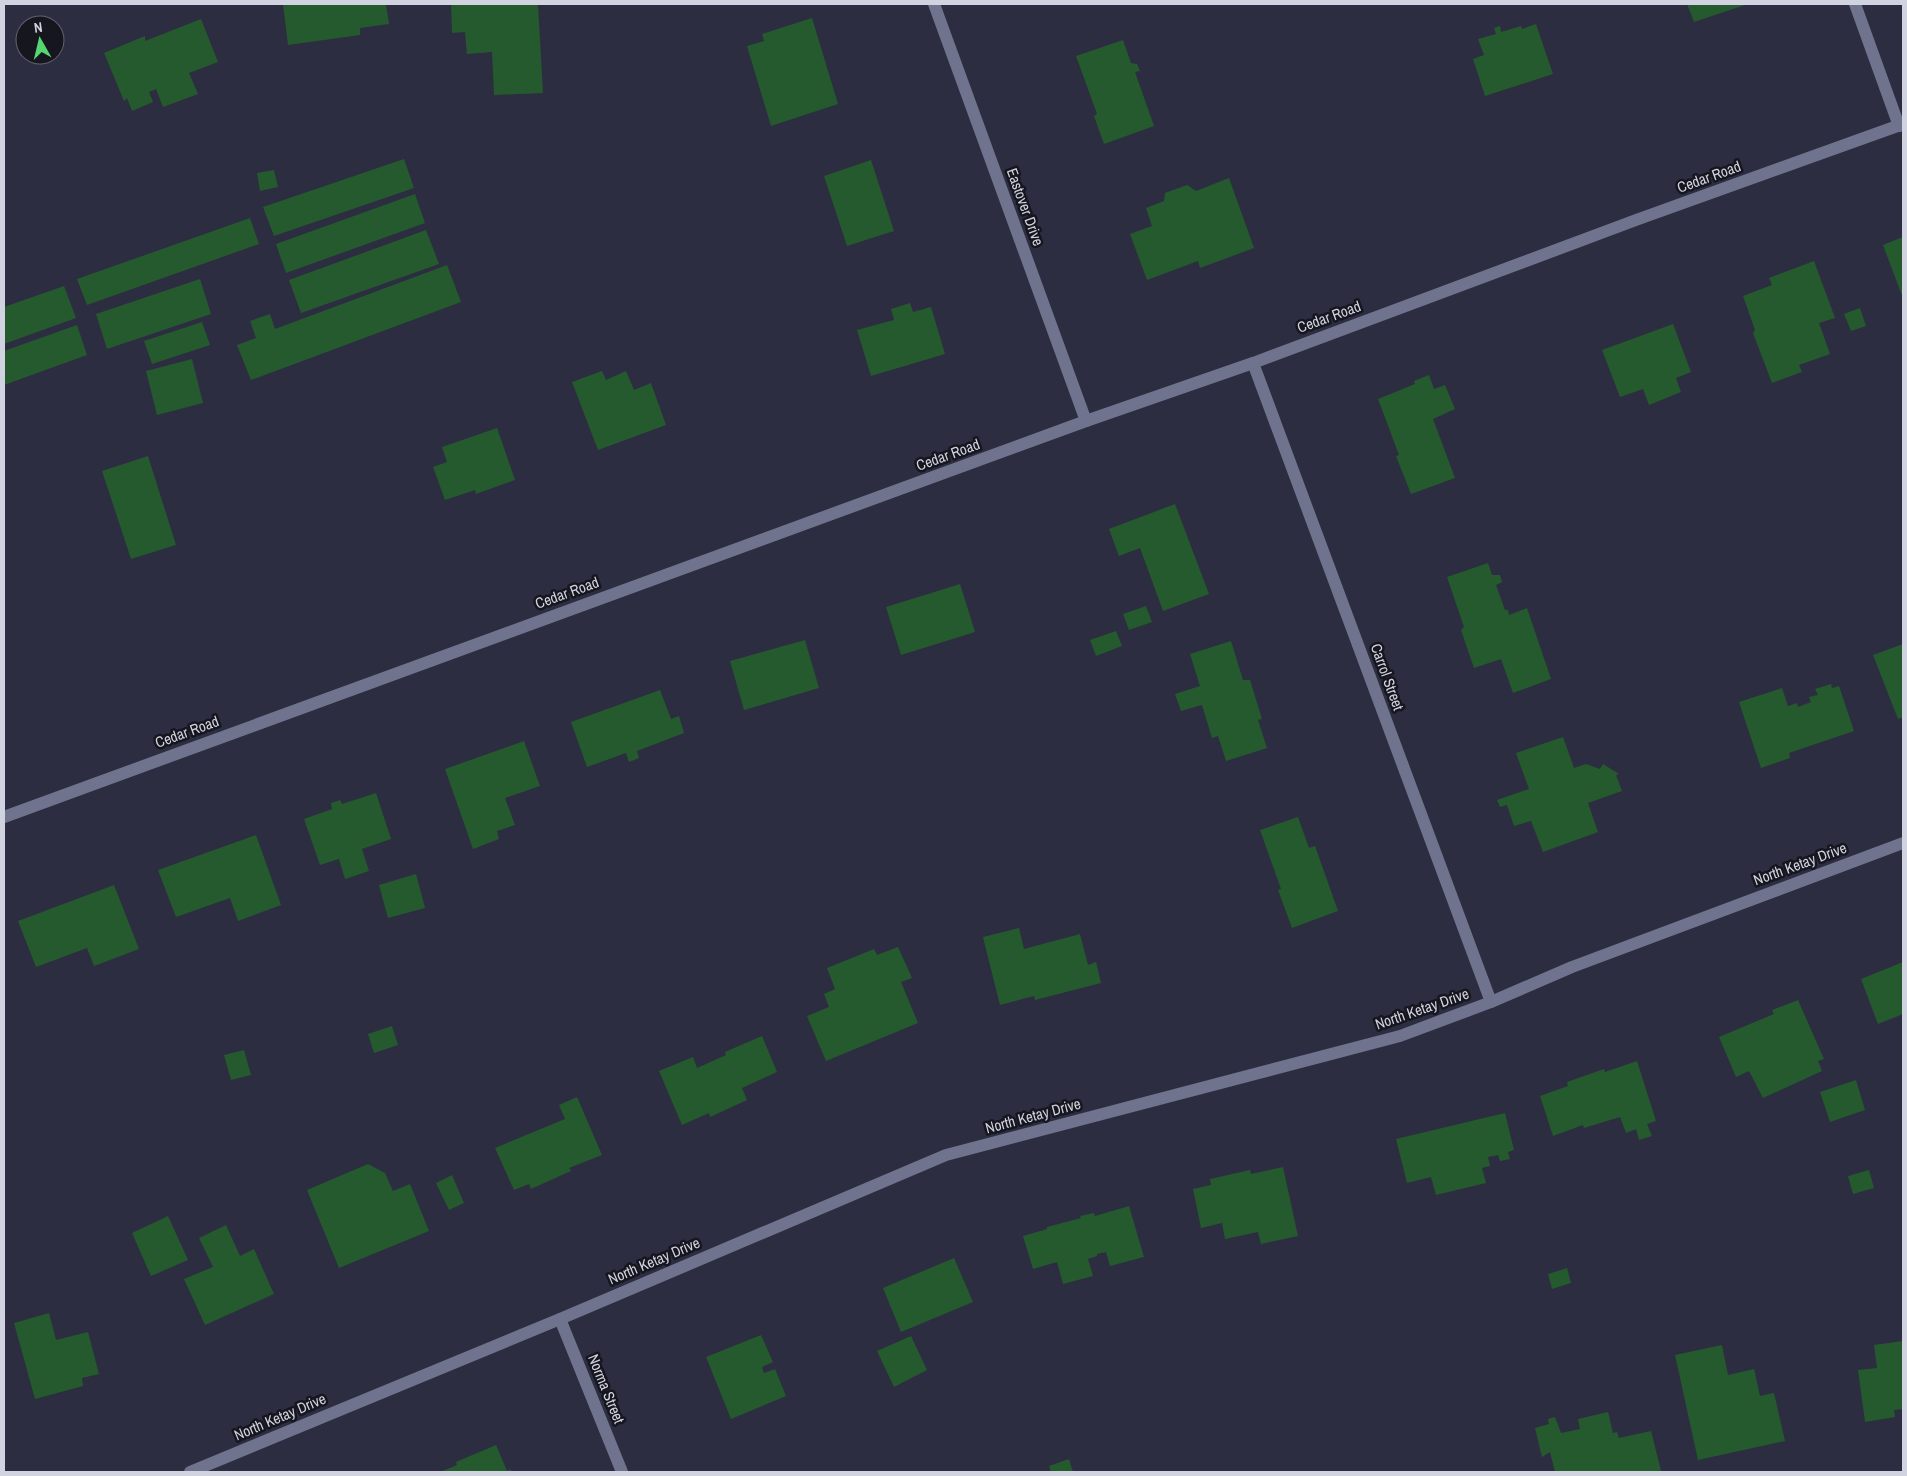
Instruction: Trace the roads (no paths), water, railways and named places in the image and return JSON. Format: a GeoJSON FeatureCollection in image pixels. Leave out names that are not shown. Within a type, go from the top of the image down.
{"type":"FeatureCollection","features":[{"type":"Feature","properties":{"kind":"street","name":"Eastover Drive"},"geometry":{"type":"LineString","coordinates":[[934,4],[1086,421]]}},
{"type":"Feature","properties":{"kind":"street"},"geometry":{"type":"LineString","coordinates":[[1855,4],[1901,125]]}},
{"type":"Feature","properties":{"kind":"street","name":"Cedar Road"},"geometry":{"type":"LineString","coordinates":[[4,817],[1086,421],[1253,362],[1636,220],[1901,125]]}},
{"type":"Feature","properties":{"kind":"street","name":"Carrol Street"},"geometry":{"type":"LineString","coordinates":[[1253,362],[1491,1002]]}},
{"type":"Feature","properties":{"kind":"street","name":"North Ketay Drive"},"geometry":{"type":"LineString","coordinates":[[190,1472],[560,1319],[946,1155],[1400,1036],[1491,1002],[1572,967],[1903,843]]}},
{"type":"Feature","properties":{"kind":"street","name":"Norma Street"},"geometry":{"type":"LineString","coordinates":[[560,1319],[622,1472]]}}]}
